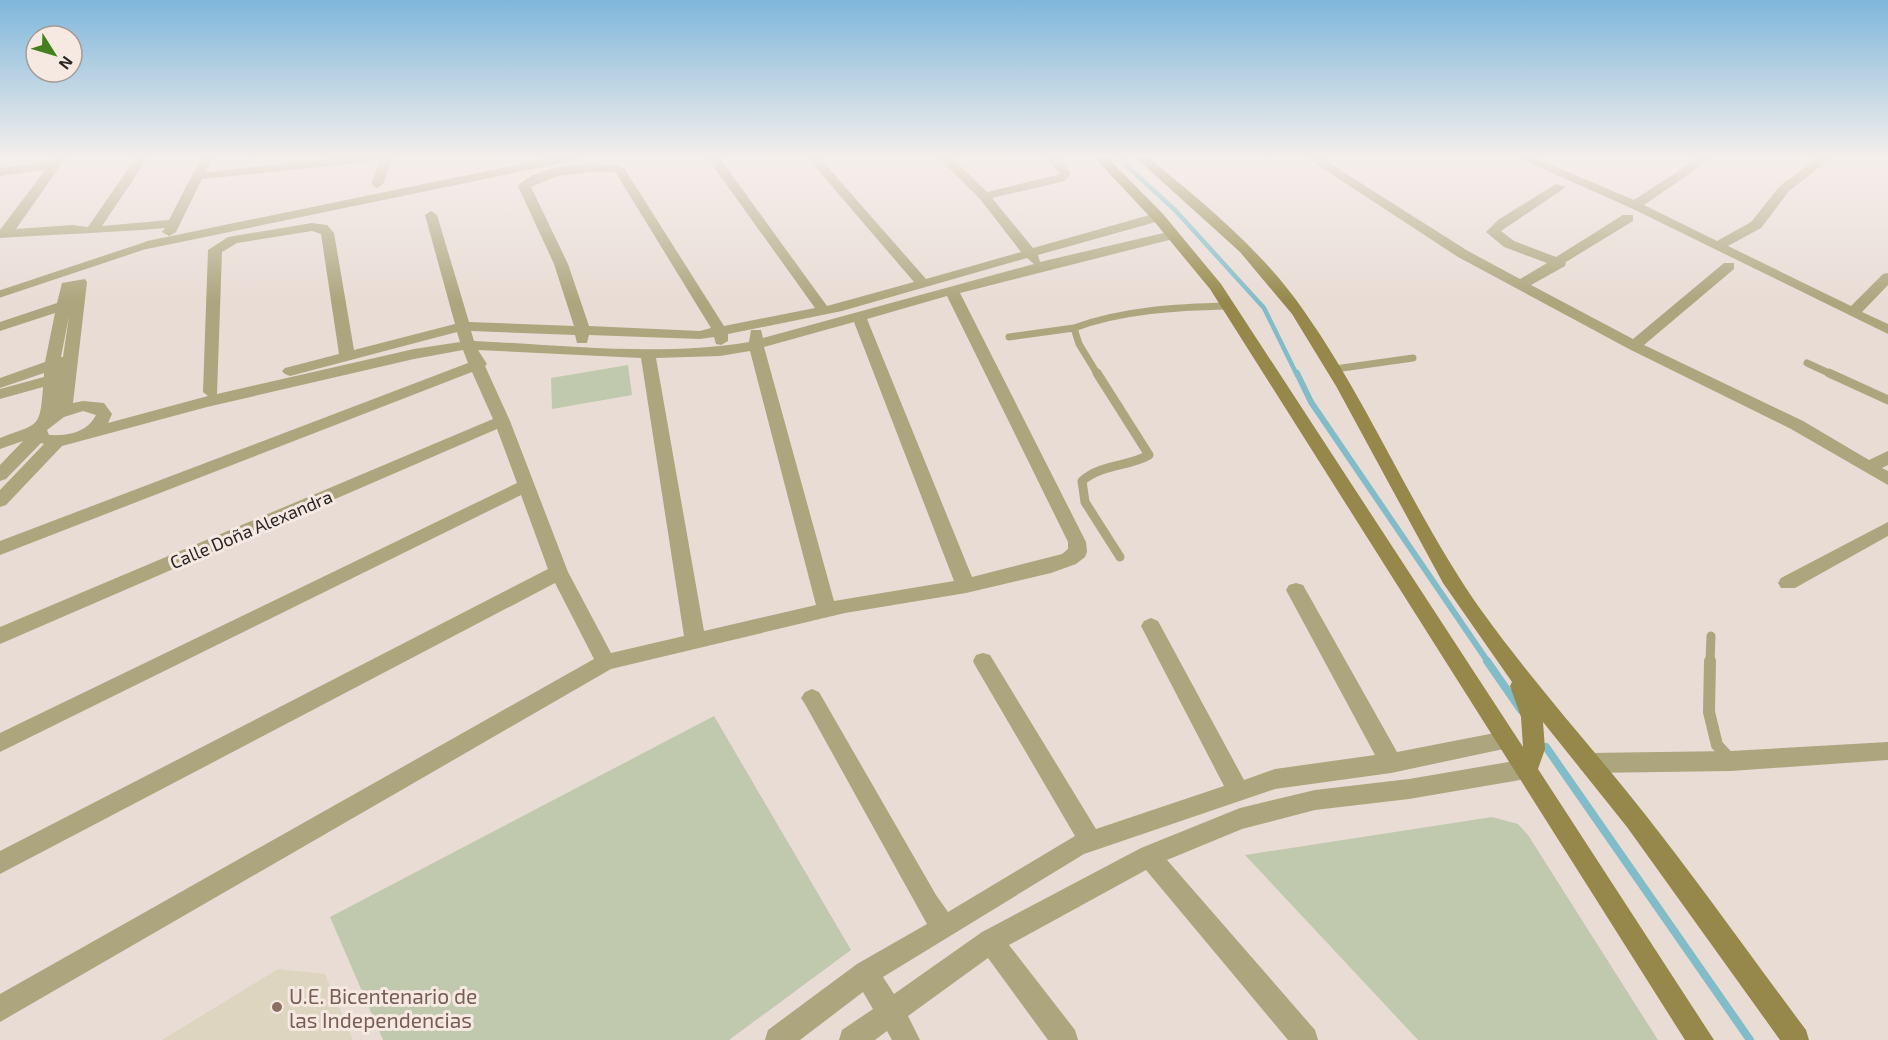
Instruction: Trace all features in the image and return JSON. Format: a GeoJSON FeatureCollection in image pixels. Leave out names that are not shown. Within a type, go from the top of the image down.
{"type":"FeatureCollection","features":[{"type":"Feature","properties":{"kind":"street"},"geometry":{"type":"LineString","coordinates":[[3,233],[25,205]]}},
{"type":"Feature","properties":{"kind":"street"},"geometry":{"type":"LineString","coordinates":[[92,231],[110,205]]}},
{"type":"Feature","properties":{"kind":"street"},"geometry":{"type":"LineString","coordinates":[[166,241],[183,205]]}},
{"type":"Feature","properties":{"kind":"street"},"geometry":{"type":"LineString","coordinates":[[147,245],[342,205]]}},
{"type":"Feature","properties":{"kind":"street"},"geometry":{"type":"LineString","coordinates":[[532,205],[575,298],[585,330],[580,349]]}},
{"type":"Feature","properties":{"kind":"street"},"geometry":{"type":"LineString","coordinates":[[641,205],[721,333],[720,351]]}},
{"type":"Feature","properties":{"kind":"street"},"geometry":{"type":"LineString","coordinates":[[752,205],[842,314],[966,585]]}},
{"type":"Feature","properties":{"kind":"street"},"geometry":{"type":"LineString","coordinates":[[854,205],[923,285]]}},
{"type":"Feature","properties":{"kind":"street"},"geometry":{"type":"LineString","coordinates":[[991,205],[1028,253],[1041,266]]}},
{"type":"Feature","properties":{"kind":"street"},"geometry":{"type":"LineString","coordinates":[[1146,205],[1216,286],[1505,740],[1701,1040]]}},
{"type":"Feature","properties":{"kind":"street"},"geometry":{"type":"LineString","coordinates":[[1197,205],[1262,269],[1296,309],[1335,369],[1443,569],[1507,660],[1636,822],[1796,1040]]}},
{"type":"Feature","properties":{"kind":"street"},"geometry":{"type":"LineString","coordinates":[[1386,205],[1463,254],[1634,346],[1779,415],[1888,479]]}},
{"type":"Feature","properties":{"kind":"street"},"geometry":{"type":"LineString","coordinates":[[1535,205],[1498,225],[1493,232],[1509,244],[1560,263]]}},
{"type":"Feature","properties":{"kind":"street"},"geometry":{"type":"LineString","coordinates":[[1617,205],[1719,245],[1888,330]]}},
{"type":"Feature","properties":{"kind":"street"},"geometry":{"type":"LineString","coordinates":[[1522,284],[1560,263],[1642,205]]}},
{"type":"Feature","properties":{"kind":"street"},"geometry":{"type":"LineString","coordinates":[[1719,245],[1756,225],[1774,205]]}},
{"type":"Feature","properties":{"kind":"street"},"geometry":{"type":"LineString","coordinates":[[431,214],[468,345],[479,364],[502,421],[559,572],[606,662]]}},
{"type":"Feature","properties":{"kind":"street"},"geometry":{"type":"LineString","coordinates":[[64,410],[81,283],[71,284],[67,286],[42,427],[41,438],[56,442],[205,402],[414,354],[468,345],[648,354],[720,351],[756,345],[923,285],[1158,217]]}},
{"type":"Feature","properties":{"kind":"street"},"geometry":{"type":"LineString","coordinates":[[3,233],[72,229],[92,231],[173,223]]}},
{"type":"Feature","properties":{"kind":"street"},"geometry":{"type":"LineString","coordinates":[[211,392],[215,250],[233,240],[312,226],[322,228],[327,233],[347,355]]}},
{"type":"Feature","properties":{"kind":"street"},"geometry":{"type":"LineString","coordinates":[[84,435],[103,419],[463,326],[700,335],[721,333],[842,314],[952,292],[1041,266],[1172,235]]}},
{"type":"Feature","properties":{"kind":"street"},"geometry":{"type":"LineString","coordinates":[[1634,346],[1729,266]]}},
{"type":"Feature","properties":{"kind":"street"},"geometry":{"type":"LineString","coordinates":[[1853,313],[1888,277]]}},
{"type":"Feature","properties":{"kind":"street"},"geometry":{"type":"LineString","coordinates":[[0,1010],[606,662],[827,611],[966,585],[1051,566],[1069,559],[1078,552],[1077,543],[952,292]]}},
{"type":"Feature","properties":{"kind":"street"},"geometry":{"type":"LineString","coordinates":[[0,327],[64,305]]}},
{"type":"Feature","properties":{"kind":"street"},"geometry":{"type":"LineString","coordinates":[[756,326],[756,345],[827,611]]}},
{"type":"Feature","properties":{"kind":"street"},"geometry":{"type":"LineString","coordinates":[[648,354],[695,640]]}},
{"type":"Feature","properties":{"kind":"street"},"geometry":{"type":"LineString","coordinates":[[0,394],[52,372],[72,358]]}},
{"type":"Feature","properties":{"kind":"street"},"geometry":{"type":"LineString","coordinates":[[0,548],[479,364]]}},
{"type":"Feature","properties":{"kind":"street"},"geometry":{"type":"LineString","coordinates":[[0,382],[52,372],[70,375]]}},
{"type":"Feature","properties":{"kind":"street"},"geometry":{"type":"LineString","coordinates":[[0,475],[42,427],[64,410],[83,406],[98,407],[104,414],[103,419]]}},
{"type":"Feature","properties":{"kind":"street","name":"Calle Doña Alexandra"},"geometry":{"type":"LineString","coordinates":[[0,636],[502,421]]}},
{"type":"Feature","properties":{"kind":"street"},"geometry":{"type":"LineString","coordinates":[[0,444],[42,427]]}},
{"type":"Feature","properties":{"kind":"street"},"geometry":{"type":"LineString","coordinates":[[0,501],[56,442]]}},
{"type":"Feature","properties":{"kind":"street"},"geometry":{"type":"LineString","coordinates":[[1871,467],[1888,457]]}},
{"type":"Feature","properties":{"kind":"street"},"geometry":{"type":"LineString","coordinates":[[0,743],[526,485]]}},
{"type":"Feature","properties":{"kind":"street"},"geometry":{"type":"LineString","coordinates":[[1788,583],[1888,528]]}},
{"type":"Feature","properties":{"kind":"street"},"geometry":{"type":"LineString","coordinates":[[0,864],[559,572]]}},
{"type":"Feature","properties":{"kind":"street"},"geometry":{"type":"LineString","coordinates":[[1296,590],[1391,763]]}},
{"type":"Feature","properties":{"kind":"street"},"geometry":{"type":"LineString","coordinates":[[1151,626],[1239,793]]}},
{"type":"Feature","properties":{"kind":"street"},"geometry":{"type":"LineString","coordinates":[[1507,660],[1525,697],[1534,729],[1534,751],[1526,769]]}},
{"type":"Feature","properties":{"kind":"street"},"geometry":{"type":"LineString","coordinates":[[983,661],[1091,842]]}},
{"type":"Feature","properties":{"kind":"street"},"geometry":{"type":"LineString","coordinates":[[812,698],[927,903],[945,928]]}},
{"type":"Feature","properties":{"kind":"street"},"geometry":{"type":"LineString","coordinates":[[778,1040],[866,973],[945,928],[1077,846],[1275,779],[1391,763],[1505,740]]}},
{"type":"Feature","properties":{"kind":"street"},"geometry":{"type":"LineString","coordinates":[[1589,763],[1731,761],[1888,751]]}},
{"type":"Feature","properties":{"kind":"street"},"geometry":{"type":"LineString","coordinates":[[852,1040],[991,941],[1149,856],[1240,819],[1315,800],[1408,789],[1526,769]]}},
{"type":"Feature","properties":{"kind":"street"},"geometry":{"type":"LineString","coordinates":[[1149,856],[1305,1040]]}},
{"type":"Feature","properties":{"kind":"street"},"geometry":{"type":"LineString","coordinates":[[991,941],[1065,1040]]}},
{"type":"Feature","properties":{"kind":"street"},"geometry":{"type":"LineString","coordinates":[[866,973],[907,1040]]}},
{"type":"Feature","properties":{"kind":"lane"},"geometry":{"type":"LineString","coordinates":[[0,294],[147,245]]}},
{"type":"Feature","properties":{"kind":"lane"},"geometry":{"type":"LineString","coordinates":[[1009,338],[1074,328],[1093,321],[1183,307],[1229,306]]}},
{"type":"Feature","properties":{"kind":"lane"},"geometry":{"type":"LineString","coordinates":[[1074,328],[1074,334],[1149,455],[1134,464],[1086,475],[1082,481],[1085,502],[1119,557]]}},
{"type":"Feature","properties":{"kind":"lane"},"geometry":{"type":"LineString","coordinates":[[1335,369],[1413,358]]}},
{"type":"Feature","properties":{"kind":"lane"},"geometry":{"type":"LineString","coordinates":[[1807,363],[1888,400]]}},
{"type":"Feature","properties":{"kind":"lane"},"geometry":{"type":"LineString","coordinates":[[1711,636],[1709,712],[1717,745],[1731,761]]}},
{"type":"Feature","properties":{"kind":"shaded area","name":"U.E. Bicentenario de las Independencias"},"geometry":{"type":"Polygon","coordinates":[[[278,969],[325,974],[353,1040],[162,1040],[278,969]]]}},
{"type":"Feature","properties":{"kind":"green space"},"geometry":{"type":"Polygon","coordinates":[[[628,365],[632,395],[552,409],[551,378],[628,365]]]}},
{"type":"Feature","properties":{"kind":"green space"},"geometry":{"type":"Polygon","coordinates":[[[714,716],[851,950],[729,1040],[383,1040],[330,917],[714,716]]]}},
{"type":"Feature","properties":{"kind":"green space"},"geometry":{"type":"Polygon","coordinates":[[[1492,817],[1518,824],[1528,835],[1658,1040],[1418,1040],[1245,855],[1492,817]]]}},
{"type":"Feature","properties":{"kind":"waterway"},"geometry":{"type":"LineString","coordinates":[[1169,205],[1264,308],[1297,375]]}},
{"type":"Feature","properties":{"kind":"waterway"},"geometry":{"type":"LineString","coordinates":[[1297,373],[1311,402],[1488,662]]}},
{"type":"Feature","properties":{"kind":"waterway"},"geometry":{"type":"LineString","coordinates":[[1487,661],[1521,710]]}},
{"type":"Feature","properties":{"kind":"waterway"},"geometry":{"type":"LineString","coordinates":[[1546,747],[1750,1040]]}},
{"type":"Feature","properties":{"kind":"place","name":"U.E. Bicentenario de las Independencias"},"geometry":{"type":"Point","coordinates":[277,1007]}}]}
